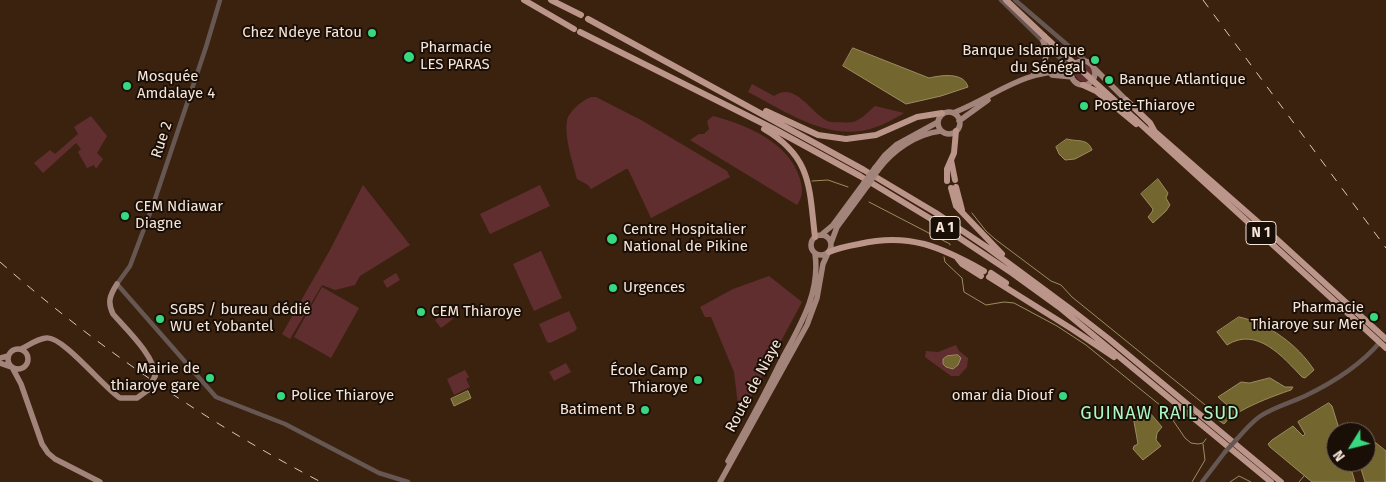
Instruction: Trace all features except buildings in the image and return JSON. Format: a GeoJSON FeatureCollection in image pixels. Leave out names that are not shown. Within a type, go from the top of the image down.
{"type":"FeatureCollection","features":[{"type":"Feature","properties":{"kind":"highway","name":"A 1"},"geometry":{"type":"LineString","coordinates":[[524,0],[577,31],[750,117],[860,176],[939,224],[1059,307],[1271,482]]}},
{"type":"Feature","properties":{"kind":"highway","name":"A 1"},"geometry":{"type":"LineString","coordinates":[[551,0],[756,110],[864,170],[936,213],[1018,269],[1109,339],[1281,482]]}},
{"type":"Feature","properties":{"kind":"highway","name":"N 1"},"geometry":{"type":"LineString","coordinates":[[1006,0],[1028,23],[1154,133],[1383,341],[1386,348]]}},
{"type":"Feature","properties":{"kind":"highway","name":"N 1"},"geometry":{"type":"LineString","coordinates":[[1011,0],[1045,37]]}},
{"type":"Feature","properties":{"kind":"highway"},"geometry":{"type":"LineString","coordinates":[[1083,85],[1096,90],[1142,130],[1154,133]]}},
{"type":"Feature","properties":{"kind":"highway"},"geometry":{"type":"LineString","coordinates":[[1126,100],[1150,123],[1154,133]]}},
{"type":"Feature","properties":{"kind":"highway"},"geometry":{"type":"LineString","coordinates":[[756,110],[765,111],[818,135],[846,139],[876,135],[917,117],[942,114]]}},
{"type":"Feature","properties":{"kind":"highway"},"geometry":{"type":"LineString","coordinates":[[750,117],[756,124],[786,144],[801,163],[809,183],[818,236]]}},
{"type":"Feature","properties":{"kind":"highway"},"geometry":{"type":"LineString","coordinates":[[956,131],[954,153],[951,160],[952,184],[962,212],[978,231],[1018,269]]}},
{"type":"Feature","properties":{"kind":"highway"},"geometry":{"type":"LineString","coordinates":[[828,252],[868,241],[894,239],[922,242],[937,247],[957,258],[962,264],[986,274],[1007,291],[1015,293],[1142,375]]}},
{"type":"Feature","properties":{"kind":"main road"},"geometry":{"type":"LineString","coordinates":[[1032,76],[1045,62],[1047,52],[1045,37]]}},
{"type":"Feature","properties":{"kind":"main road"},"geometry":{"type":"LineString","coordinates":[[1095,69],[1093,80],[1083,85],[1075,82],[1071,72],[1075,63],[1085,60],[1091,63],[1126,100]]}},
{"type":"Feature","properties":{"kind":"main road"},"geometry":{"type":"LineString","coordinates":[[813,301],[824,261],[837,227],[885,155],[896,145],[938,122],[942,114],[953,113],[968,107],[1010,84],[1032,76],[1071,72]]}},
{"type":"Feature","properties":{"kind":"main road"},"geometry":{"type":"LineString","coordinates":[[959,121],[991,98],[1018,85],[1052,75],[1071,72]]}},
{"type":"Feature","properties":{"kind":"main road"},"geometry":{"type":"LineString","coordinates":[[877,169],[902,147],[929,134],[941,131],[947,134],[956,131],[960,124],[953,113]]}},
{"type":"Feature","properties":{"kind":"main road"},"geometry":{"type":"LineString","coordinates":[[938,122],[941,131]]}},
{"type":"Feature","properties":{"kind":"main road"},"geometry":{"type":"LineString","coordinates":[[813,301],[816,272],[815,254],[811,244],[833,225],[866,184]]}},
{"type":"Feature","properties":{"kind":"main road"},"geometry":{"type":"LineString","coordinates":[[818,236],[827,237],[831,243]]}},
{"type":"Feature","properties":{"kind":"main road"},"geometry":{"type":"LineString","coordinates":[[815,254],[820,256],[828,252]]}},
{"type":"Feature","properties":{"kind":"main road"},"geometry":{"type":"LineString","coordinates":[[24,352],[33,343],[47,337],[57,340],[120,398],[137,398],[148,390],[155,376],[153,365],[148,357],[110,308],[110,296],[118,284]]}},
{"type":"Feature","properties":{"kind":"main road","name":"Route de Niaye"},"geometry":{"type":"LineString","coordinates":[[716,482],[813,301]]}},
{"type":"Feature","properties":{"kind":"main road","name":"Route de Niaye"},"geometry":{"type":"LineString","coordinates":[[720,482],[807,325],[813,301]]}},
{"type":"Feature","properties":{"kind":"main road"},"geometry":{"type":"LineString","coordinates":[[0,358],[8,356],[14,350],[24,352],[29,360],[27,365],[20,370],[0,363]]}},
{"type":"Feature","properties":{"kind":"main road"},"geometry":{"type":"LineString","coordinates":[[8,356],[8,363],[21,384],[42,444],[48,453],[55,459],[100,482]]}},
{"type":"Feature","properties":{"kind":"main road"},"geometry":{"type":"LineString","coordinates":[[20,370],[21,384]]}},
{"type":"Feature","properties":{"kind":"street","name":"Rue 2"},"geometry":{"type":"LineString","coordinates":[[118,284],[130,266],[153,205],[220,0]]}},
{"type":"Feature","properties":{"kind":"street"},"geometry":{"type":"LineString","coordinates":[[1001,0],[1028,23]]}},
{"type":"Feature","properties":{"kind":"street"},"geometry":{"type":"LineString","coordinates":[[1016,0],[1085,60]]}},
{"type":"Feature","properties":{"kind":"street"},"geometry":{"type":"LineString","coordinates":[[1045,37],[1071,72]]}},
{"type":"Feature","properties":{"kind":"street"},"geometry":{"type":"LineString","coordinates":[[118,284],[216,397],[285,424],[379,473],[408,482]]}},
{"type":"Feature","properties":{"kind":"street"},"geometry":{"type":"LineString","coordinates":[[1202,482],[1225,452],[1259,417],[1274,408],[1308,394],[1346,372],[1361,362],[1383,341]]}},
{"type":"Feature","properties":{"kind":"shaded area"},"geometry":{"type":"Polygon","coordinates":[[[853,48],[929,78],[940,76],[957,77],[966,82],[968,87],[941,96],[906,104],[843,66],[853,48]]]}},
{"type":"Feature","properties":{"kind":"shaded area"},"geometry":{"type":"Polygon","coordinates":[[[1084,64],[1090,67],[1093,73],[1090,79],[1084,82],[1078,79],[1075,73],[1078,67],[1084,64]]]}},
{"type":"Feature","properties":{"kind":"shaded area"},"geometry":{"type":"Polygon","coordinates":[[[752,84],[774,96],[782,92],[797,96],[817,114],[830,122],[856,121],[875,106],[904,113],[880,126],[859,131],[842,132],[826,129],[794,116],[748,92],[752,84]]]}},
{"type":"Feature","properties":{"kind":"shaded area"},"geometry":{"type":"Polygon","coordinates":[[[591,97],[596,97],[641,120],[727,171],[730,177],[651,218],[628,169],[591,189],[588,185],[577,179],[569,150],[566,127],[568,118],[573,110],[591,97]]]}},
{"type":"Feature","properties":{"kind":"shaded area"},"geometry":{"type":"Polygon","coordinates":[[[91,116],[107,136],[97,153],[103,159],[96,169],[94,165],[87,168],[78,152],[81,149],[76,143],[43,173],[34,163],[50,150],[55,154],[78,134],[74,127],[91,116]]]}},
{"type":"Feature","properties":{"kind":"shaded area"},"geometry":{"type":"Polygon","coordinates":[[[713,116],[753,130],[777,145],[787,155],[801,183],[801,196],[797,205],[690,140],[699,134],[704,134],[709,129],[707,121],[713,116]]]}},
{"type":"Feature","properties":{"kind":"shaded area"},"geometry":{"type":"Polygon","coordinates":[[[1067,139],[1085,142],[1092,150],[1075,159],[1065,160],[1059,154],[1056,147],[1067,139]]]}},
{"type":"Feature","properties":{"kind":"shaded area"},"geometry":{"type":"Polygon","coordinates":[[[1158,179],[1168,193],[1166,198],[1170,205],[1153,223],[1148,217],[1153,209],[1141,194],[1158,179]]]}},
{"type":"Feature","properties":{"kind":"shaded area"},"geometry":{"type":"Polygon","coordinates":[[[363,185],[410,245],[360,276],[355,285],[335,290],[322,285],[290,339],[282,334],[330,250],[363,185]]]}},
{"type":"Feature","properties":{"kind":"shaded area"},"geometry":{"type":"Polygon","coordinates":[[[540,185],[550,206],[490,234],[480,214],[540,185]]]}},
{"type":"Feature","properties":{"kind":"shaded area"},"geometry":{"type":"Polygon","coordinates":[[[541,251],[562,298],[534,311],[513,264],[541,251]]]}},
{"type":"Feature","properties":{"kind":"shaded area"},"geometry":{"type":"Polygon","coordinates":[[[396,273],[400,280],[387,288],[383,281],[396,273]]]}},
{"type":"Feature","properties":{"kind":"shaded area"},"geometry":{"type":"Polygon","coordinates":[[[769,276],[802,302],[744,410],[738,405],[734,372],[711,317],[705,317],[700,307],[733,289],[769,276]]]}},
{"type":"Feature","properties":{"kind":"shaded area"},"geometry":{"type":"Polygon","coordinates":[[[322,287],[359,308],[331,358],[294,337],[322,287]]]}},
{"type":"Feature","properties":{"kind":"shaded area"},"geometry":{"type":"Polygon","coordinates":[[[569,311],[577,328],[575,331],[550,343],[547,342],[539,324],[569,311]]]}},
{"type":"Feature","properties":{"kind":"shaded area"},"geometry":{"type":"Polygon","coordinates":[[[447,312],[453,319],[441,328],[435,320],[447,312]]]}},
{"type":"Feature","properties":{"kind":"shaded area"},"geometry":{"type":"Polygon","coordinates":[[[1239,317],[1261,324],[1281,336],[1300,352],[1314,370],[1305,378],[1302,377],[1269,346],[1249,339],[1238,340],[1227,345],[1217,332],[1239,317]]]}},
{"type":"Feature","properties":{"kind":"shaded area"},"geometry":{"type":"Polygon","coordinates":[[[956,345],[959,351],[968,358],[967,367],[959,376],[951,376],[925,357],[926,351],[938,352],[956,345]]]}},
{"type":"Feature","properties":{"kind":"shaded area"},"geometry":{"type":"Polygon","coordinates":[[[958,355],[961,358],[958,365],[953,369],[943,364],[943,359],[947,356],[958,355]]]}},
{"type":"Feature","properties":{"kind":"shaded area"},"geometry":{"type":"Polygon","coordinates":[[[566,363],[571,372],[554,381],[549,372],[566,363]]]}},
{"type":"Feature","properties":{"kind":"shaded area"},"geometry":{"type":"Polygon","coordinates":[[[465,370],[469,377],[466,379],[470,387],[454,395],[447,379],[465,370]]]}},
{"type":"Feature","properties":{"kind":"shaded area"},"geometry":{"type":"Polygon","coordinates":[[[1270,378],[1285,387],[1293,387],[1291,390],[1245,409],[1224,424],[1218,420],[1228,406],[1218,397],[1241,382],[1249,383],[1270,378]]]}},
{"type":"Feature","properties":{"kind":"shaded area"},"geometry":{"type":"Polygon","coordinates":[[[468,391],[471,398],[454,406],[451,399],[468,391]]]}},
{"type":"Feature","properties":{"kind":"shaded area"},"geometry":{"type":"Polygon","coordinates":[[[1329,403],[1332,406],[1337,422],[1326,422],[1326,472],[1352,472],[1355,482],[1312,482],[1270,447],[1268,444],[1272,440],[1293,426],[1303,436],[1305,434],[1298,422],[1329,403]]]}},
{"type":"Feature","properties":{"kind":"shaded area"},"geometry":{"type":"Polygon","coordinates":[[[1150,413],[1162,427],[1157,433],[1156,440],[1161,446],[1143,460],[1133,449],[1138,444],[1133,416],[1150,413]]]}},
{"type":"Feature","properties":{"kind":"shaded area"},"geometry":{"type":"Polygon","coordinates":[[[1376,443],[1386,451],[1386,482],[1365,482],[1362,472],[1376,472],[1376,443]]]}},
{"type":"Feature","properties":{"kind":"waterway"},"geometry":{"type":"LineString","coordinates":[[812,181],[828,180],[848,187]]}},
{"type":"Feature","properties":{"kind":"waterway"},"geometry":{"type":"LineString","coordinates":[[869,202],[950,245]]}},
{"type":"Feature","properties":{"kind":"waterway"},"geometry":{"type":"LineString","coordinates":[[972,213],[995,239],[1051,281],[1061,285],[1072,297],[1220,417]]}},
{"type":"Feature","properties":{"kind":"waterway"},"geometry":{"type":"LineString","coordinates":[[944,257],[945,262],[962,278],[964,292],[986,305],[1004,302],[1014,303],[1057,326],[1086,345],[1166,410],[1185,438],[1191,443],[1203,443],[1206,439]]}},
{"type":"Feature","properties":{"kind":"waterway"},"geometry":{"type":"LineString","coordinates":[[1192,482],[1205,460],[1203,444]]}},
{"type":"Feature","properties":{"kind":"waterway"},"geometry":{"type":"LineString","coordinates":[[1230,482],[1239,476],[1251,482]]}},
{"type":"Feature","properties":{"kind":"waterway"},"geometry":{"type":"LineString","coordinates":[[1299,482],[1304,476]]}},
{"type":"Feature","properties":{"kind":"railway"},"geometry":{"type":"LineString","coordinates":[[1203,0],[1386,248]]}},
{"type":"Feature","properties":{"kind":"railway"},"geometry":{"type":"LineString","coordinates":[[0,262],[75,324],[154,382],[236,434],[321,482]]}},
{"type":"Feature","properties":{"kind":"place","name":"Chez Ndeye Fatou"},"geometry":{"type":"Point","coordinates":[372,33]}},
{"type":"Feature","properties":{"kind":"place","name":"Pharmacie LES PARAS"},"geometry":{"type":"Point","coordinates":[409,57]}},
{"type":"Feature","properties":{"kind":"place","name":"Banque Islamique du Sénégal"},"geometry":{"type":"Point","coordinates":[1095,60]}},
{"type":"Feature","properties":{"kind":"place","name":"Banque Atlantique"},"geometry":{"type":"Point","coordinates":[1109,80]}},
{"type":"Feature","properties":{"kind":"place","name":"Mosquée Amdalaye 4"},"geometry":{"type":"Point","coordinates":[127,86]}},
{"type":"Feature","properties":{"kind":"place","name":"Poste-Thiaroye"},"geometry":{"type":"Point","coordinates":[1084,106]}},
{"type":"Feature","properties":{"kind":"place","name":"CEM Ndiawar Diagne"},"geometry":{"type":"Point","coordinates":[125,216]}},
{"type":"Feature","properties":{"kind":"place","name":"Centre Hospitalier National de Pikine"},"geometry":{"type":"Point","coordinates":[612,239]}},
{"type":"Feature","properties":{"kind":"place","name":"Urgences"},"geometry":{"type":"Point","coordinates":[613,288]}},
{"type":"Feature","properties":{"kind":"place","name":"CEM Thiaroye"},"geometry":{"type":"Point","coordinates":[421,312]}},
{"type":"Feature","properties":{"kind":"place","name":"Pharmacie Thiaroye sur Mer"},"geometry":{"type":"Point","coordinates":[1374,317]}},
{"type":"Feature","properties":{"kind":"place","name":"SGBS / bureau dédié WU et Yobantel"},"geometry":{"type":"Point","coordinates":[160,319]}},
{"type":"Feature","properties":{"kind":"place","name":"Mairie de thiaroye gare"},"geometry":{"type":"Point","coordinates":[210,378]}},
{"type":"Feature","properties":{"kind":"place","name":"École Camp Thiaroye"},"geometry":{"type":"Point","coordinates":[698,380]}},
{"type":"Feature","properties":{"kind":"place","name":"Police Thiaroye"},"geometry":{"type":"Point","coordinates":[281,396]}},
{"type":"Feature","properties":{"kind":"place","name":"omar dia Diouf"},"geometry":{"type":"Point","coordinates":[1063,396]}},
{"type":"Feature","properties":{"kind":"place","name":"Batiment B"},"geometry":{"type":"Point","coordinates":[645,410]}},
{"type":"Feature","properties":{"kind":"district","name":"GUINAW RAIL SUD"},"geometry":{"type":"Point","coordinates":[1160,414]}}]}
